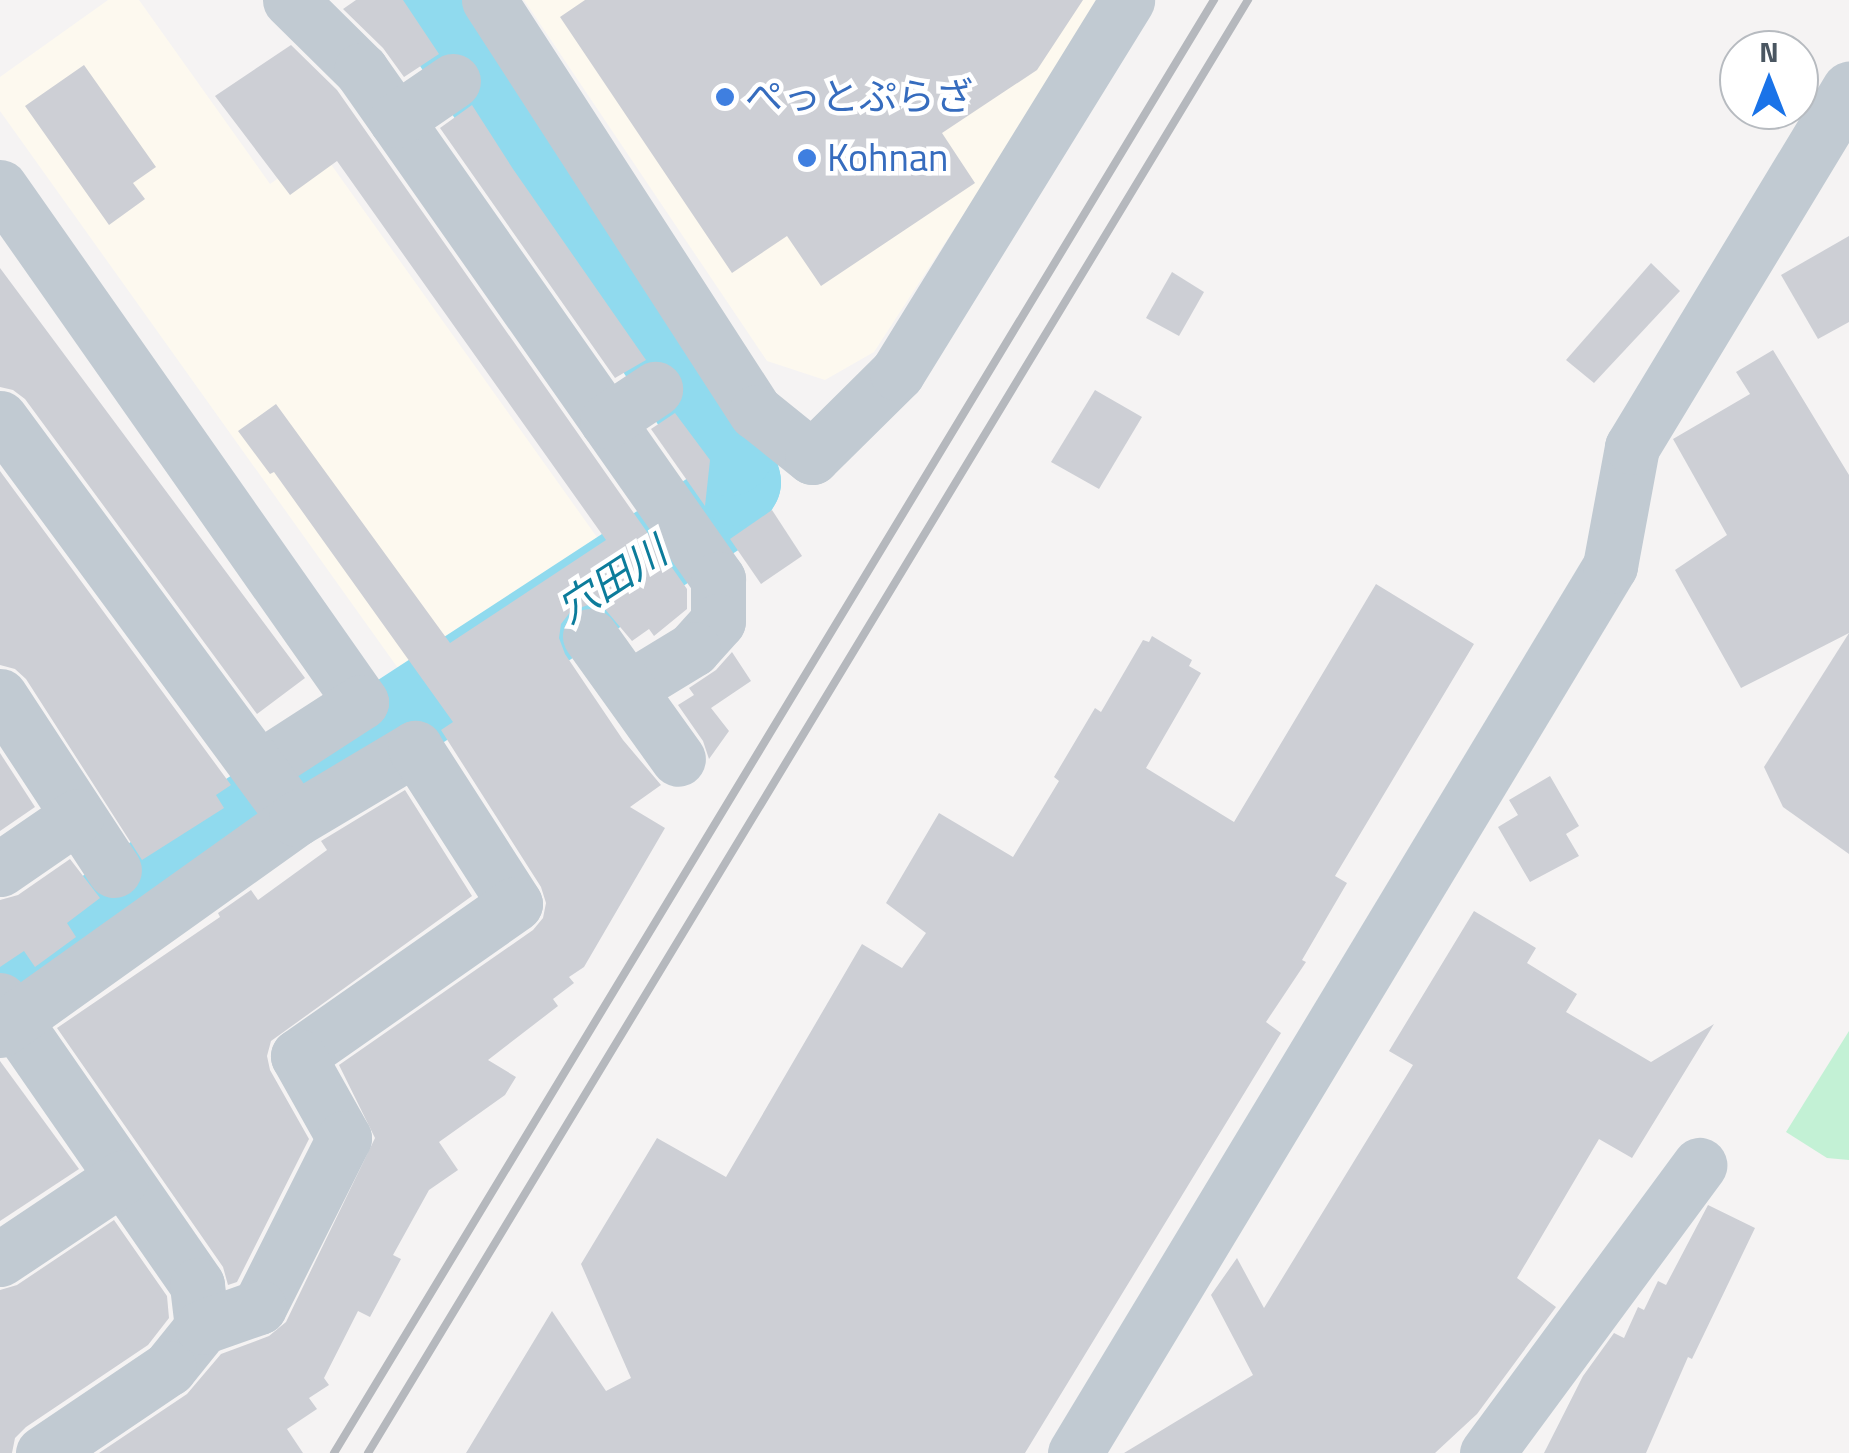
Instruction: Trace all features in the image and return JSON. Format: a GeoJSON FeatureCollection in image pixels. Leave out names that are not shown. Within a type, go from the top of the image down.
{"type":"FeatureCollection","features":[{"type":"Feature","properties":{"kind":"street"},"geometry":{"type":"LineString","coordinates":[[290,0],[361,70],[718,579],[718,621],[693,648],[629,688]]}},
{"type":"Feature","properties":{"kind":"street"},"geometry":{"type":"LineString","coordinates":[[489,0],[756,412],[812,457],[897,373],[1127,0]]}},
{"type":"Feature","properties":{"kind":"street"},"geometry":{"type":"LineString","coordinates":[[396,120],[453,81]]}},
{"type":"Feature","properties":{"kind":"street"},"geometry":{"type":"LineString","coordinates":[[1075,1453],[1610,566],[1632,446],[1849,89]]}},
{"type":"Feature","properties":{"kind":"street"},"geometry":{"type":"LineString","coordinates":[[0,187],[361,702],[276,791],[4,1017],[197,1284],[202,1327]]}},
{"type":"Feature","properties":{"kind":"street"},"geometry":{"type":"LineString","coordinates":[[607,421],[654,389]]}},
{"type":"Feature","properties":{"kind":"street"},"geometry":{"type":"LineString","coordinates":[[0,418],[276,791]]}},
{"type":"Feature","properties":{"kind":"street"},"geometry":{"type":"LineString","coordinates":[[590,636],[678,759]]}},
{"type":"Feature","properties":{"kind":"street"},"geometry":{"type":"LineString","coordinates":[[0,696],[114,870]]}},
{"type":"Feature","properties":{"kind":"street"},"geometry":{"type":"LineString","coordinates":[[43,1453],[169,1368],[202,1327],[259,1307],[344,1138],[298,1056],[516,904],[415,748],[276,791]]}},
{"type":"Feature","properties":{"kind":"street"},"geometry":{"type":"LineString","coordinates":[[0,870],[77,816]]}},
{"type":"Feature","properties":{"kind":"street"},"geometry":{"type":"LineString","coordinates":[[1487,1453],[1699,1165]]}},
{"type":"Feature","properties":{"kind":"street"},"geometry":{"type":"LineString","coordinates":[[0,1260],[121,1178]]}},
{"type":"Feature","properties":{"kind":"shaded area"},"geometry":{"type":"Polygon","coordinates":[[[108,0],[139,0],[270,184],[320,149],[614,561],[420,699],[0,111],[0,77],[108,0]]]}},
{"type":"Feature","properties":{"kind":"shaded area","name":"Kohnan"},"geometry":{"type":"Polygon","coordinates":[[[524,0],[1103,0],[874,352],[825,380],[767,361],[524,0]]]}},
{"type":"Feature","properties":{"kind":"green space"},"geometry":{"type":"Polygon","coordinates":[[[1849,1031],[1849,1160],[1827,1158],[1786,1132],[1849,1031]]]}},
{"type":"Feature","properties":{"kind":"building"},"geometry":{"type":"Polygon","coordinates":[[[356,0],[403,0],[439,54],[404,77],[383,48],[343,9],[356,0]]]}},
{"type":"Feature","properties":{"kind":"building","name":"Kohnan"},"geometry":{"type":"Polygon","coordinates":[[[585,0],[1083,0],[1037,70],[942,133],[975,183],[821,286],[787,236],[732,273],[560,17],[585,0]]]}},
{"type":"Feature","properties":{"kind":"building"},"geometry":{"type":"Polygon","coordinates":[[[291,45],[337,90],[687,589],[687,609],[654,636],[649,629],[632,641],[604,608],[588,605],[571,611],[561,624],[559,638],[565,654],[623,740],[661,785],[630,807],[665,828],[584,967],[569,977],[574,983],[553,999],[558,1006],[488,1060],[516,1077],[505,1095],[439,1142],[458,1170],[429,1190],[393,1255],[401,1259],[370,1317],[358,1311],[324,1378],[329,1385],[309,1398],[317,1409],[287,1429],[303,1453],[99,1453],[187,1394],[221,1354],[269,1336],[286,1322],[375,1138],[339,1065],[533,930],[543,918],[546,903],[541,887],[441,730],[453,722],[274,472],[270,474],[238,431],[276,404],[450,643],[606,540],[337,161],[290,195],[215,96],[291,45]]]}},
{"type":"Feature","properties":{"kind":"building"},"geometry":{"type":"Polygon","coordinates":[[[84,65],[156,167],[133,183],[145,199],[109,225],[25,106],[84,65]]]}},
{"type":"Feature","properties":{"kind":"building"},"geometry":{"type":"Polygon","coordinates":[[[472,105],[646,360],[615,378],[440,128],[472,105]]]}},
{"type":"Feature","properties":{"kind":"building"},"geometry":{"type":"Polygon","coordinates":[[[1849,236],[1849,322],[1818,339],[1781,275],[1849,236]]]}},
{"type":"Feature","properties":{"kind":"building"},"geometry":{"type":"Polygon","coordinates":[[[1651,263],[1680,291],[1594,383],[1566,360],[1651,263]]]}},
{"type":"Feature","properties":{"kind":"building"},"geometry":{"type":"Polygon","coordinates":[[[0,268],[305,678],[257,714],[25,399],[0,387],[0,268]]]}},
{"type":"Feature","properties":{"kind":"building"},"geometry":{"type":"Polygon","coordinates":[[[1172,272],[1204,292],[1179,336],[1146,318],[1172,272]]]}},
{"type":"Feature","properties":{"kind":"building"},"geometry":{"type":"Polygon","coordinates":[[[1773,350],[1849,475],[1849,633],[1741,688],[1675,570],[1727,535],[1673,439],[1750,394],[1736,372],[1773,350]]]}},
{"type":"Feature","properties":{"kind":"building"},"geometry":{"type":"Polygon","coordinates":[[[1095,390],[1142,417],[1099,489],[1051,462],[1095,390]]]}},
{"type":"Feature","properties":{"kind":"building"},"geometry":{"type":"Polygon","coordinates":[[[675,413],[710,460],[705,506],[651,429],[675,413]]]}},
{"type":"Feature","properties":{"kind":"building"},"geometry":{"type":"Polygon","coordinates":[[[0,471],[231,785],[216,795],[224,808],[142,860],[26,679],[15,669],[0,665],[0,471]]]}},
{"type":"Feature","properties":{"kind":"building"},"geometry":{"type":"Polygon","coordinates":[[[772,510],[802,556],[761,584],[730,539],[772,510]]]}},
{"type":"Feature","properties":{"kind":"building"},"geometry":{"type":"Polygon","coordinates":[[[1376,584],[1474,644],[1335,876],[1347,883],[1302,960],[1306,962],[1266,1022],[1281,1033],[1025,1453],[466,1453],[552,1311],[606,1391],[631,1378],[581,1264],[657,1138],[726,1177],[862,944],[902,968],[926,933],[886,903],[939,813],[1013,857],[1059,781],[1054,777],[1095,708],[1101,712],[1143,640],[1149,642],[1152,636],[1192,660],[1189,666],[1201,673],[1146,768],[1234,822],[1376,584]]]}},
{"type":"Feature","properties":{"kind":"building"},"geometry":{"type":"Polygon","coordinates":[[[1849,633],[1849,854],[1783,807],[1764,767],[1849,633]]]}},
{"type":"Feature","properties":{"kind":"building"},"geometry":{"type":"Polygon","coordinates":[[[732,652],[751,681],[711,708],[729,731],[709,759],[703,741],[678,705],[694,695],[689,688],[716,670],[732,652]]]}},
{"type":"Feature","properties":{"kind":"building"},"geometry":{"type":"Polygon","coordinates":[[[0,753],[35,807],[0,831],[0,753]]]}},
{"type":"Feature","properties":{"kind":"building"},"geometry":{"type":"Polygon","coordinates":[[[1550,776],[1579,826],[1566,834],[1579,856],[1530,882],[1498,827],[1518,815],[1509,800],[1550,776]]]}},
{"type":"Feature","properties":{"kind":"building"},"geometry":{"type":"Polygon","coordinates":[[[405,790],[472,896],[271,1041],[267,1056],[270,1070],[309,1139],[237,1282],[228,1285],[223,1267],[57,1028],[220,917],[218,913],[251,890],[258,900],[327,850],[321,841],[405,790]]]}},
{"type":"Feature","properties":{"kind":"building"},"geometry":{"type":"Polygon","coordinates":[[[70,859],[100,898],[67,923],[76,937],[35,967],[24,951],[0,967],[0,900],[18,895],[70,859]]]}},
{"type":"Feature","properties":{"kind":"building"},"geometry":{"type":"Polygon","coordinates":[[[1474,911],[1536,948],[1527,963],[1577,994],[1566,1012],[1651,1062],[1714,1024],[1632,1158],[1599,1139],[1517,1278],[1556,1307],[1477,1414],[1435,1453],[1124,1453],[1253,1375],[1211,1295],[1237,1258],[1264,1308],[1413,1065],[1389,1051],[1474,911]]]}},
{"type":"Feature","properties":{"kind":"building"},"geometry":{"type":"Polygon","coordinates":[[[0,1061],[79,1169],[0,1221],[0,1061]]]}},
{"type":"Feature","properties":{"kind":"building"},"geometry":{"type":"Polygon","coordinates":[[[1708,1205],[1755,1228],[1692,1359],[1688,1357],[1646,1453],[1544,1453],[1583,1376],[1614,1333],[1624,1338],[1638,1307],[1644,1310],[1658,1281],[1666,1285],[1708,1205]]]}},
{"type":"Feature","properties":{"kind":"building"},"geometry":{"type":"Polygon","coordinates":[[[114,1220],[167,1296],[169,1318],[148,1345],[26,1427],[15,1438],[12,1453],[0,1453],[0,1290],[17,1285],[114,1220]]]}},
{"type":"Feature","properties":{"kind":"waterway","name":"穴田川"},"geometry":{"type":"LineString","coordinates":[[0,988],[170,868],[721,509],[737,482],[729,452],[429,0]]}},
{"type":"Feature","properties":{"kind":"railway"},"geometry":{"type":"LineString","coordinates":[[334,1453],[1214,0]]}},
{"type":"Feature","properties":{"kind":"railway"},"geometry":{"type":"LineString","coordinates":[[368,1453],[1248,0]]}},
{"type":"Feature","properties":{"kind":"place","name":"ぺっとぷらざ"},"geometry":{"type":"Point","coordinates":[725,97]}},
{"type":"Feature","properties":{"kind":"place","name":"Kohnan"},"geometry":{"type":"Point","coordinates":[807,158]}}]}
